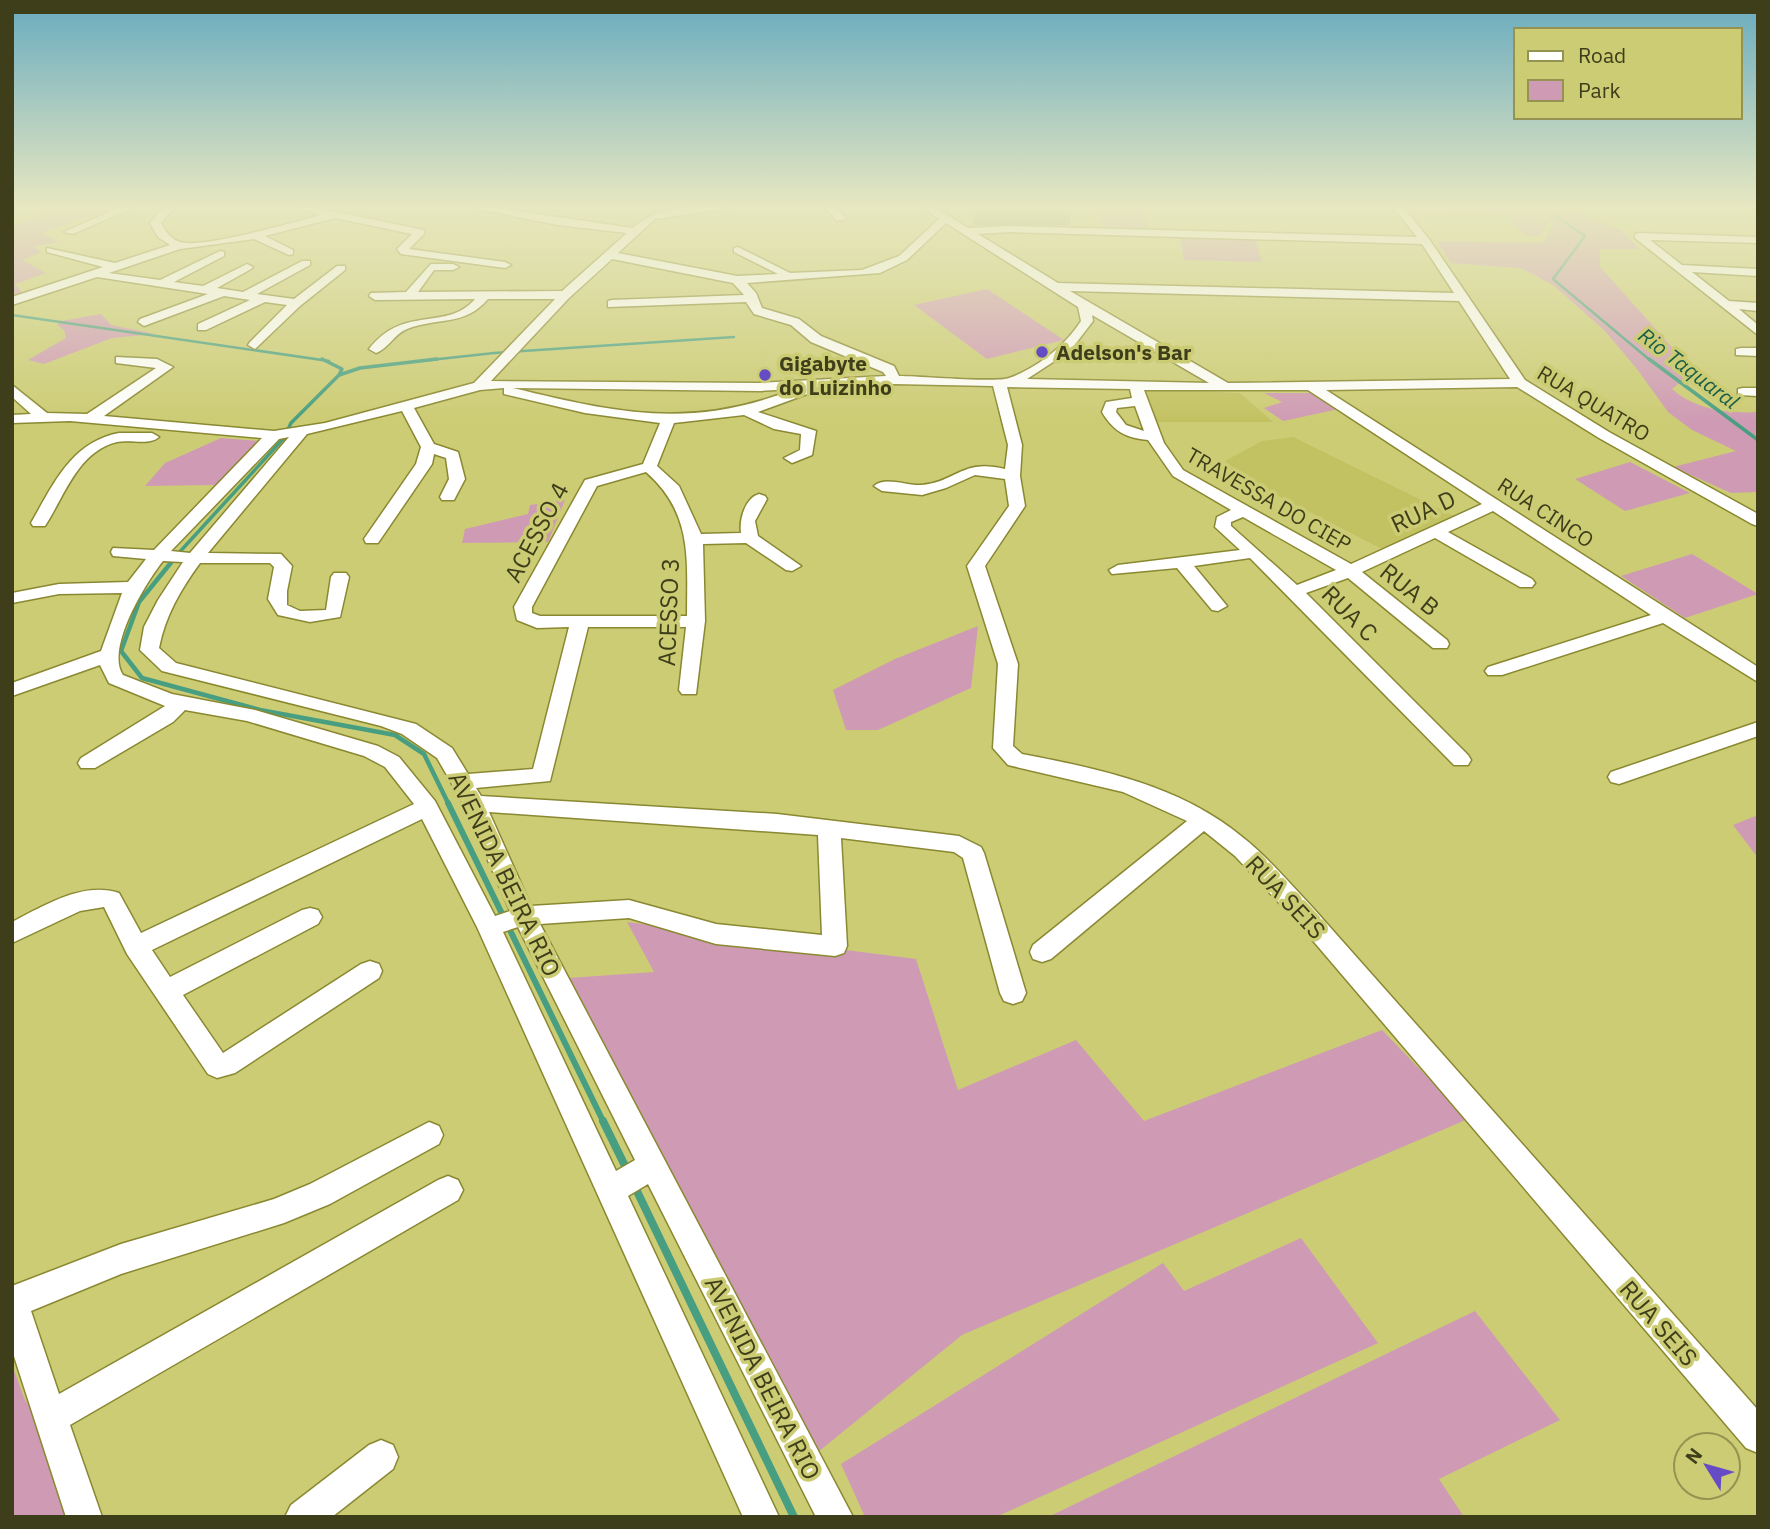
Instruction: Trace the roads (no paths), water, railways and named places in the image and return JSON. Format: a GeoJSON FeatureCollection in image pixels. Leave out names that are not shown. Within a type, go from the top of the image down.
{"type":"FeatureCollection","features":[{"type":"Feature","properties":{"kind":"street"},"geometry":{"type":"LineString","coordinates":[[12,301],[78,279]]}},
{"type":"Feature","properties":{"kind":"street"},"geometry":{"type":"LineString","coordinates":[[135,279],[296,303]]}},
{"type":"Feature","properties":{"kind":"street"},"geometry":{"type":"LineString","coordinates":[[163,283],[170,279]]}},
{"type":"Feature","properties":{"kind":"street"},"geometry":{"type":"LineString","coordinates":[[206,289],[224,279]]}},
{"type":"Feature","properties":{"kind":"street"},"geometry":{"type":"LineString","coordinates":[[246,295],[275,279]]}},
{"type":"Feature","properties":{"kind":"street"},"geometry":{"type":"LineString","coordinates":[[255,345],[296,303],[326,279]]}},
{"type":"Feature","properties":{"kind":"street"},"geometry":{"type":"LineString","coordinates":[[410,295],[424,279]]}},
{"type":"Feature","properties":{"kind":"street"},"geometry":{"type":"LineString","coordinates":[[468,279],[483,285]]}},
{"type":"Feature","properties":{"kind":"street"},"geometry":{"type":"LineString","coordinates":[[376,349],[402,326],[454,319],[475,309],[483,285],[489,279]]}},
{"type":"Feature","properties":{"kind":"street"},"geometry":{"type":"LineString","coordinates":[[483,386],[509,352],[583,279]]}},
{"type":"Feature","properties":{"kind":"street"},"geometry":{"type":"LineString","coordinates":[[729,279],[765,279]]}},
{"type":"Feature","properties":{"kind":"street"},"geometry":{"type":"LineString","coordinates":[[1044,279],[1086,310],[1104,316],[1227,387]]}},
{"type":"Feature","properties":{"kind":"street","name":"RUA QUATRO"},"geometry":{"type":"LineString","coordinates":[[1450,279],[1520,383],[1604,435],[1758,521]]}},
{"type":"Feature","properties":{"kind":"street"},"geometry":{"type":"LineString","coordinates":[[1695,279],[1758,331]]}},
{"type":"Feature","properties":{"kind":"street"},"geometry":{"type":"LineString","coordinates":[[737,281],[758,311],[795,322],[816,339],[889,369],[894,380]]}},
{"type":"Feature","properties":{"kind":"street"},"geometry":{"type":"LineString","coordinates":[[421,284],[570,291]]}},
{"type":"Feature","properties":{"kind":"street"},"geometry":{"type":"LineString","coordinates":[[375,296],[410,295],[483,285]]}},
{"type":"Feature","properties":{"kind":"street"},"geometry":{"type":"LineString","coordinates":[[1056,287],[1462,297]]}},
{"type":"Feature","properties":{"kind":"street"},"geometry":{"type":"LineString","coordinates":[[144,322],[223,292]]}},
{"type":"Feature","properties":{"kind":"street"},"geometry":{"type":"LineString","coordinates":[[202,327],[264,298]]}},
{"type":"Feature","properties":{"kind":"street"},"geometry":{"type":"LineString","coordinates":[[612,304],[751,298]]}},
{"type":"Feature","properties":{"kind":"street"},"geometry":{"type":"LineString","coordinates":[[1727,305],[1758,307]]}},
{"type":"Feature","properties":{"kind":"street"},"geometry":{"type":"LineString","coordinates":[[1037,378],[1074,338],[1086,310]]}},
{"type":"Feature","properties":{"kind":"street"},"geometry":{"type":"LineString","coordinates":[[1741,352],[1758,352]]}},
{"type":"Feature","properties":{"kind":"street"},"geometry":{"type":"LineString","coordinates":[[89,419],[166,367],[157,363],[121,360]]}},
{"type":"Feature","properties":{"kind":"street"},"geometry":{"type":"LineString","coordinates":[[1152,436],[1138,435],[1117,427],[1109,412],[1111,405],[1155,386],[1182,378],[1186,372],[1185,365]]}},
{"type":"Feature","properties":{"kind":"street"},"geometry":{"type":"LineString","coordinates":[[12,419],[89,419],[195,429],[287,433],[483,386],[524,383],[759,387],[894,380],[1001,382],[1037,378],[1137,393]]}},
{"type":"Feature","properties":{"kind":"street","name":"RUA SEIS"},"geometry":{"type":"LineString","coordinates":[[1001,382],[1015,445],[1012,476],[1017,506],[976,566],[1008,664],[1003,748],[1015,760],[1118,780],[1144,789],[1202,821],[1234,843],[1305,915],[1758,1436]]}},
{"type":"Feature","properties":{"kind":"street"},"geometry":{"type":"LineString","coordinates":[[483,386],[597,413],[668,421],[750,413],[821,383]]}},
{"type":"Feature","properties":{"kind":"street"},"geometry":{"type":"LineString","coordinates":[[1155,386],[1520,383]]}},
{"type":"Feature","properties":{"kind":"street","name":"RUA CINCO"},"geometry":{"type":"LineString","coordinates":[[1310,385],[1758,676]]}},
{"type":"Feature","properties":{"kind":"street"},"geometry":{"type":"LineString","coordinates":[[12,388],[42,417]]}},
{"type":"Feature","properties":{"kind":"street","name":"TRAVESSA DO CIEP"},"geometry":{"type":"LineString","coordinates":[[1137,393],[1152,436],[1166,462],[1178,473],[1350,571]]}},
{"type":"Feature","properties":{"kind":"street"},"geometry":{"type":"LineString","coordinates":[[372,539],[424,464],[428,447],[406,406]]}},
{"type":"Feature","properties":{"kind":"street"},"geometry":{"type":"LineString","coordinates":[[750,413],[779,426],[809,431],[807,452],[792,458]]}},
{"type":"Feature","properties":{"kind":"street"},"geometry":{"type":"LineString","coordinates":[[649,467],[668,421]]}},
{"type":"Feature","properties":{"kind":"street"},"geometry":{"type":"LineString","coordinates":[[39,523],[70,471],[102,442],[128,436],[164,437],[195,429]]}},
{"type":"Feature","properties":{"kind":"street"},"geometry":{"type":"LineString","coordinates":[[12,690],[108,655],[133,587],[159,554],[287,433]]}},
{"type":"Feature","properties":{"kind":"street","name":"AVENIDA BEIRA RIO"},"geometry":{"type":"LineString","coordinates":[[287,433],[195,558],[162,608],[148,642],[149,650],[154,658],[169,667],[409,729],[445,753],[474,803],[507,922],[631,1178],[761,1517]]}},
{"type":"Feature","properties":{"kind":"street"},"geometry":{"type":"LineString","coordinates":[[428,447],[453,456],[457,479],[448,497]]}},
{"type":"Feature","properties":{"kind":"street","name":"ACESSO 3"},"geometry":{"type":"LineString","coordinates":[[649,467],[671,486],[695,539],[696,621],[689,690]]}},
{"type":"Feature","properties":{"kind":"street","name":"ACESSO 4"},"geometry":{"type":"LineString","coordinates":[[649,467],[601,478],[585,489],[572,520],[523,607],[523,616],[528,620],[580,622],[696,621]]}},
{"type":"Feature","properties":{"kind":"street"},"geometry":{"type":"LineString","coordinates":[[882,486],[925,489],[973,468],[986,468],[1012,476]]}},
{"type":"Feature","properties":{"kind":"street"},"geometry":{"type":"LineString","coordinates":[[750,538],[747,521],[759,499]]}},
{"type":"Feature","properties":{"kind":"street","name":"RUA D"},"geometry":{"type":"LineString","coordinates":[[1294,592],[1350,571],[1494,505]]}},
{"type":"Feature","properties":{"kind":"street","name":"RUA C"},"geometry":{"type":"LineString","coordinates":[[1244,510],[1221,523],[1294,592],[1461,760]]}},
{"type":"Feature","properties":{"kind":"street"},"geometry":{"type":"LineString","coordinates":[[1436,532],[1525,583]]}},
{"type":"Feature","properties":{"kind":"street"},"geometry":{"type":"LineString","coordinates":[[695,539],[750,538],[792,566]]}},
{"type":"Feature","properties":{"kind":"street"},"geometry":{"type":"LineString","coordinates":[[119,552],[195,558],[262,557],[281,562],[283,566],[276,601],[281,609],[291,614],[321,618],[334,612],[340,577]]}},
{"type":"Feature","properties":{"kind":"street"},"geometry":{"type":"LineString","coordinates":[[1118,570],[1183,564],[1254,553]]}},
{"type":"Feature","properties":{"kind":"street"},"geometry":{"type":"LineString","coordinates":[[1183,564],[1218,606]]}},
{"type":"Feature","properties":{"kind":"street","name":"RUA B"},"geometry":{"type":"LineString","coordinates":[[1350,571],[1440,645]]}},
{"type":"Feature","properties":{"kind":"street"},"geometry":{"type":"LineString","coordinates":[[12,598],[60,589],[133,587]]}},
{"type":"Feature","properties":{"kind":"street"},"geometry":{"type":"LineString","coordinates":[[1495,671],[1665,616]]}},
{"type":"Feature","properties":{"kind":"street"},"geometry":{"type":"LineString","coordinates":[[462,782],[542,776],[580,622]]}},
{"type":"Feature","properties":{"kind":"street","name":"AVENIDA BEIRA RIO"},"geometry":{"type":"LineString","coordinates":[[108,655],[109,669],[116,679],[133,688],[181,702],[248,715],[372,751],[392,762],[427,807],[507,922],[631,1178],[835,1517]]}},
{"type":"Feature","properties":{"kind":"street"},"geometry":{"type":"LineString","coordinates":[[88,763],[166,717],[181,702]]}},
{"type":"Feature","properties":{"kind":"street"},"geometry":{"type":"LineString","coordinates":[[1619,777],[1758,729]]}},
{"type":"Feature","properties":{"kind":"street"},"geometry":{"type":"LineString","coordinates":[[474,803],[686,815],[959,844],[973,853],[1013,993]]}},
{"type":"Feature","properties":{"kind":"street"},"geometry":{"type":"LineString","coordinates":[[136,947],[427,807]]}},
{"type":"Feature","properties":{"kind":"street"},"geometry":{"type":"LineString","coordinates":[[1042,952],[1202,821]]}},
{"type":"Feature","properties":{"kind":"street"},"geometry":{"type":"LineString","coordinates":[[507,922],[629,909],[716,934],[835,946],[829,830]]}},
{"type":"Feature","properties":{"kind":"street"},"geometry":{"type":"LineString","coordinates":[[12,933],[99,896],[111,899],[136,947],[217,1066],[226,1065],[241,1056],[370,971]]}},
{"type":"Feature","properties":{"kind":"street"},"geometry":{"type":"LineString","coordinates":[[165,992],[310,917]]}},
{"type":"Feature","properties":{"kind":"street"},"geometry":{"type":"LineString","coordinates":[[84,1517],[13,1302],[121,1259],[274,1213],[320,1194],[429,1135]]}},
{"type":"Feature","properties":{"kind":"street"},"geometry":{"type":"LineString","coordinates":[[51,1417],[447,1190]]}},
{"type":"Feature","properties":{"kind":"street"},"geometry":{"type":"LineString","coordinates":[[303,1517],[381,1457]]}},
{"type":"Feature","properties":{"kind":"waterway","name":"Rio Taquaral"},"geometry":{"type":"LineString","coordinates":[[1553,279],[1651,361]]}},
{"type":"Feature","properties":{"kind":"waterway"},"geometry":{"type":"LineString","coordinates":[[12,315],[325,360]]}},
{"type":"Feature","properties":{"kind":"waterway"},"geometry":{"type":"LineString","coordinates":[[421,361],[494,353],[734,337]]}},
{"type":"Feature","properties":{"kind":"waterway"},"geometry":{"type":"LineString","coordinates":[[339,375],[360,368],[437,359]]}},
{"type":"Feature","properties":{"kind":"waterway","name":"Rio Taquaral"},"geometry":{"type":"LineString","coordinates":[[1649,359],[1758,440]]}},
{"type":"Feature","properties":{"kind":"waterway"},"geometry":{"type":"LineString","coordinates":[[325,360],[329,361]]}},
{"type":"Feature","properties":{"kind":"waterway"},"geometry":{"type":"LineString","coordinates":[[325,360],[342,369],[339,375]]}},
{"type":"Feature","properties":{"kind":"waterway"},"geometry":{"type":"LineString","coordinates":[[176,556],[284,438],[291,423],[339,375]]}},
{"type":"Feature","properties":{"kind":"waterway"},"geometry":{"type":"LineString","coordinates":[[178,554],[139,602],[121,651],[142,678],[260,710],[395,735],[424,754],[449,805]]}},
{"type":"Feature","properties":{"kind":"waterway"},"geometry":{"type":"LineString","coordinates":[[448,803],[604,1123]]}},
{"type":"Feature","properties":{"kind":"waterway"},"geometry":{"type":"LineString","coordinates":[[603,1121],[627,1170]]}},
{"type":"Feature","properties":{"kind":"waterway"},"geometry":{"type":"LineString","coordinates":[[634,1185],[794,1517]]}},
{"type":"Feature","properties":{"kind":"place","name":"Adelson's Bar"},"geometry":{"type":"Point","coordinates":[1042,352]}},
{"type":"Feature","properties":{"kind":"place","name":"Gigabyte do Luizinho"},"geometry":{"type":"Point","coordinates":[765,375]}}]}
